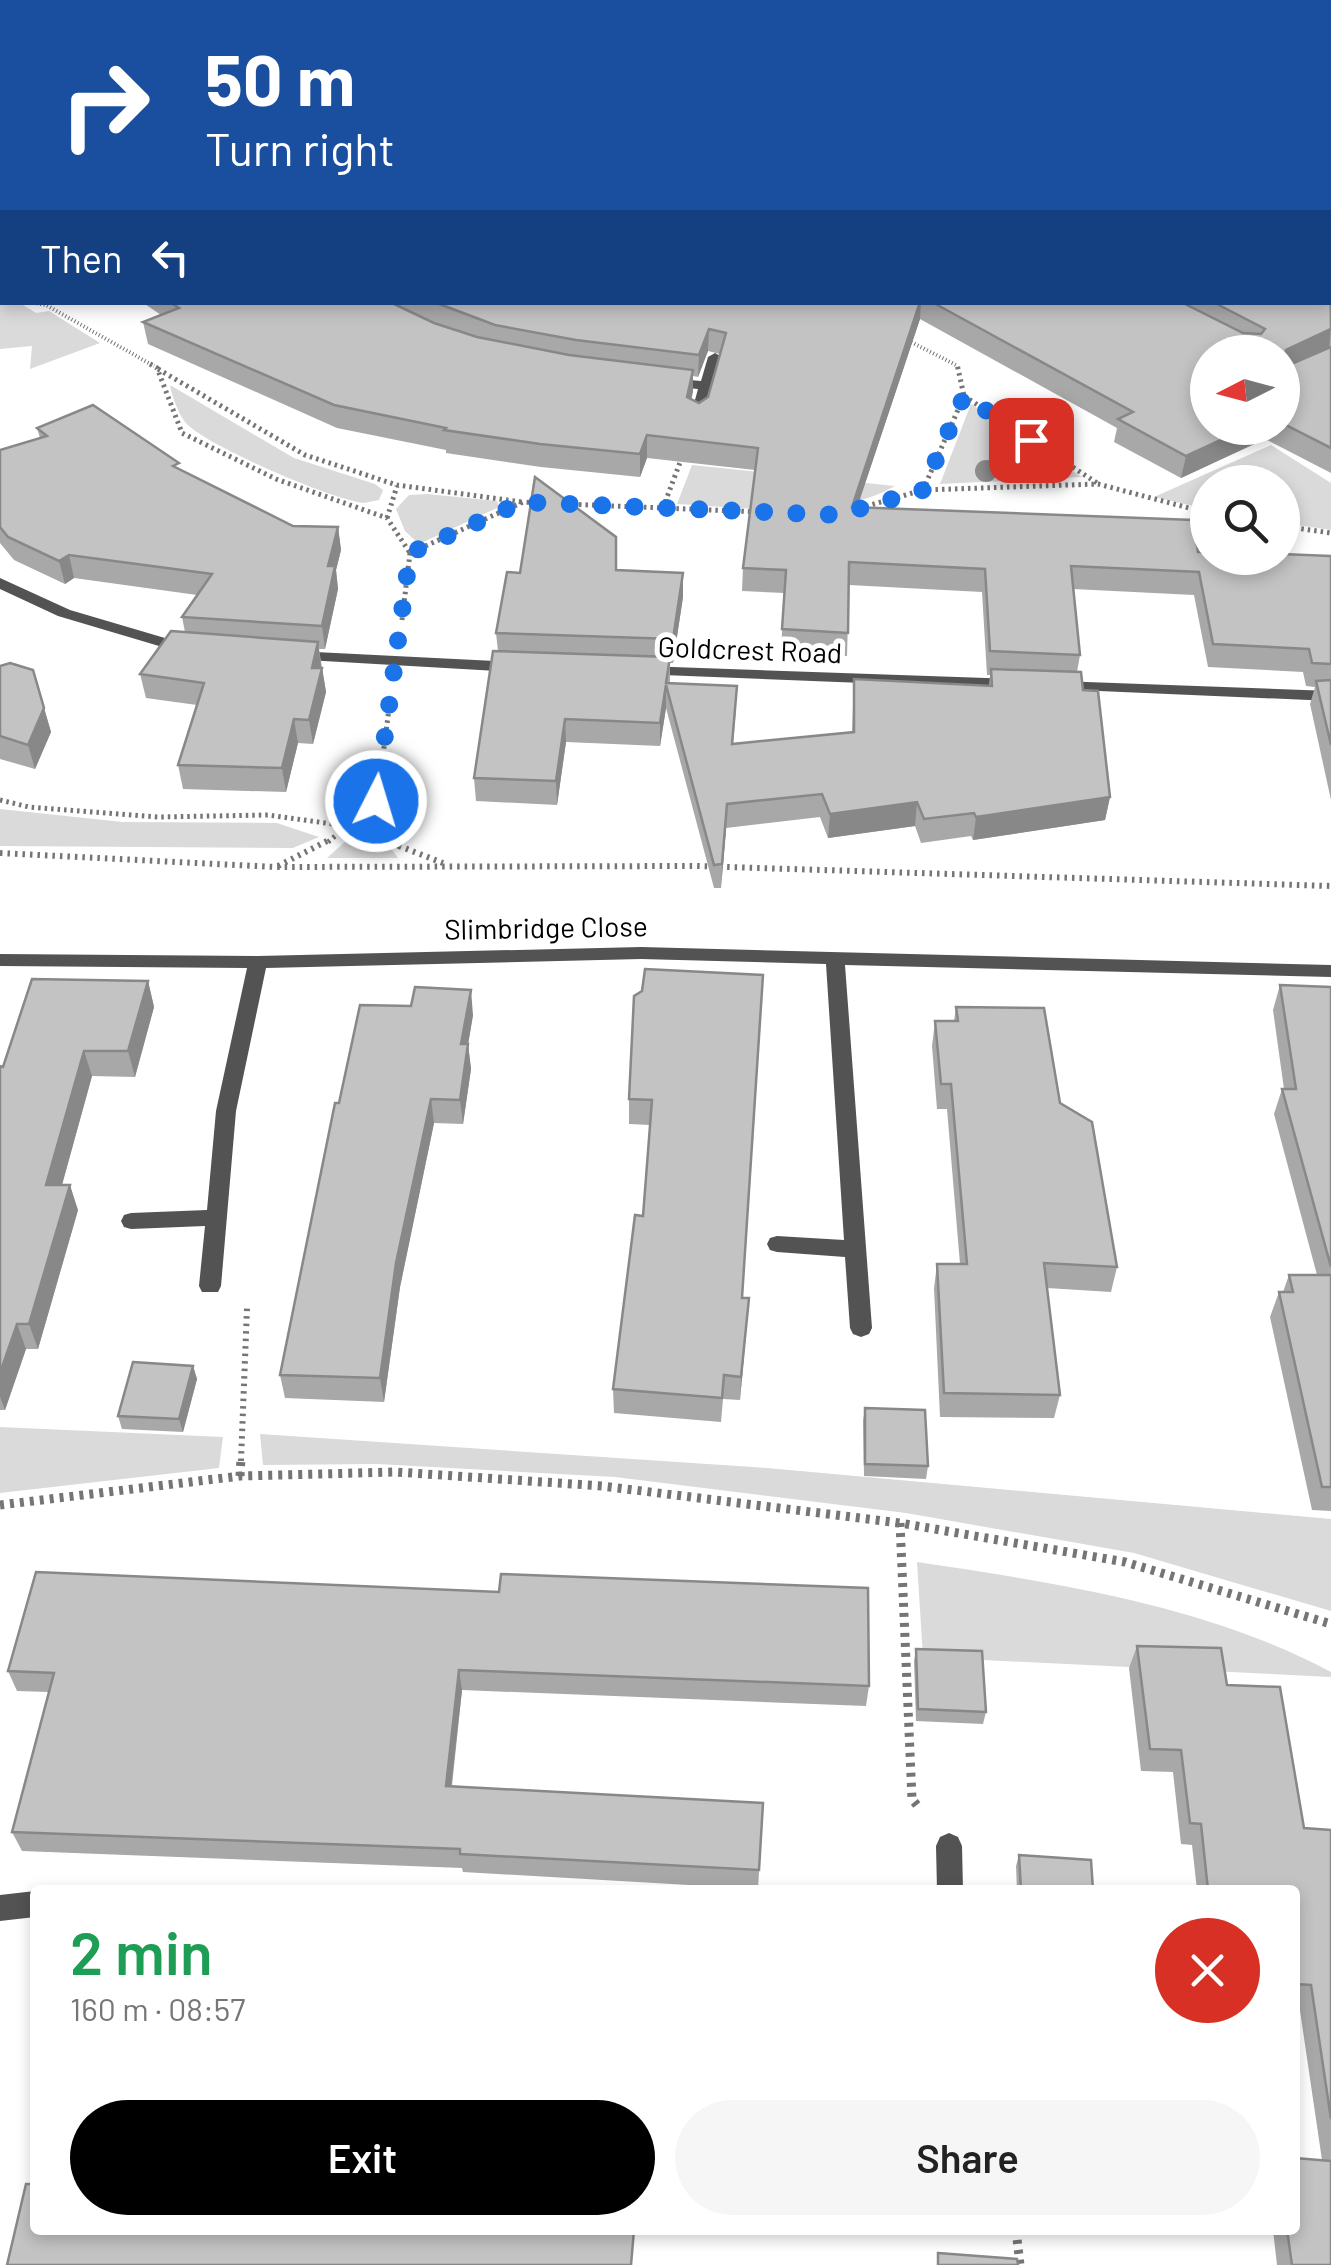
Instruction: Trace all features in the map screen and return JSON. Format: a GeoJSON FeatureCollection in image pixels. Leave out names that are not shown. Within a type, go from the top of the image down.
{"type":"FeatureCollection","features":[{"type":"Feature","properties":{"kind":"street"},"geometry":{"type":"LineString","coordinates":[[697,418],[715,357]]}},
{"type":"Feature","properties":{"kind":"street"},"geometry":{"type":"LineString","coordinates":[[654,380],[706,386]]}},
{"type":"Feature","properties":{"kind":"street"},"geometry":{"type":"LineString","coordinates":[[0,583],[64,613],[189,650],[208,651]]}},
{"type":"Feature","properties":{"kind":"street"},"geometry":{"type":"LineString","coordinates":[[284,656],[536,667]]}},
{"type":"Feature","properties":{"kind":"street","name":"Goldcrest Road"},"geometry":{"type":"LineString","coordinates":[[616,670],[1331,696]]}},
{"type":"Feature","properties":{"kind":"street","name":"Slimbridge Close"},"geometry":{"type":"LineString","coordinates":[[0,960],[258,962],[641,952],[1331,971]]}},
{"type":"Feature","properties":{"kind":"street"},"geometry":{"type":"LineString","coordinates":[[835,957],[861,1328]]}},
{"type":"Feature","properties":{"kind":"street"},"geometry":{"type":"LineString","coordinates":[[210,1286],[226,1111],[258,962]]}},
{"type":"Feature","properties":{"kind":"street"},"geometry":{"type":"LineString","coordinates":[[131,1221],[216,1218]]}},
{"type":"Feature","properties":{"kind":"street"},"geometry":{"type":"LineString","coordinates":[[777,1244],[855,1250]]}},
{"type":"Feature","properties":{"kind":"street"},"geometry":{"type":"LineString","coordinates":[[948,1846],[950,1885]]}},
{"type":"Feature","properties":{"kind":"street"},"geometry":{"type":"LineString","coordinates":[[0,1908],[30,1905]]}},
{"type":"Feature","properties":{"kind":"path"},"geometry":{"type":"LineString","coordinates":[[46,305],[305,455],[398,485],[540,503]]}},
{"type":"Feature","properties":{"kind":"path"},"geometry":{"type":"LineString","coordinates":[[903,338],[957,364],[964,396],[923,490]]}},
{"type":"Feature","properties":{"kind":"path"},"geometry":{"type":"LineString","coordinates":[[157,368],[182,433],[276,479],[387,518],[410,553],[376,801],[399,846],[447,864]]}},
{"type":"Feature","properties":{"kind":"path"},"geometry":{"type":"LineString","coordinates":[[964,396],[1098,484]]}},
{"type":"Feature","properties":{"kind":"path"},"geometry":{"type":"LineString","coordinates":[[664,508],[697,418]]}},
{"type":"Feature","properties":{"kind":"path"},"geometry":{"type":"LineString","coordinates":[[855,510],[923,490],[1098,484],[1190,508]]}},
{"type":"Feature","properties":{"kind":"path"},"geometry":{"type":"LineString","coordinates":[[387,518],[398,485]]}},
{"type":"Feature","properties":{"kind":"path"},"geometry":{"type":"LineString","coordinates":[[410,553],[522,502]]}},
{"type":"Feature","properties":{"kind":"path"},"geometry":{"type":"LineString","coordinates":[[558,503],[760,512]]}},
{"type":"Feature","properties":{"kind":"path"},"geometry":{"type":"LineString","coordinates":[[1300,529],[1331,533]]}},
{"type":"Feature","properties":{"kind":"path"},"geometry":{"type":"LineString","coordinates":[[0,800],[29,807],[158,817],[268,815],[347,826]]}},
{"type":"Feature","properties":{"kind":"path"},"geometry":{"type":"LineString","coordinates":[[275,867],[325,844],[376,801]]}},
{"type":"Feature","properties":{"kind":"path"},"geometry":{"type":"LineString","coordinates":[[0,853],[275,867],[696,866],[1331,886]]}},
{"type":"Feature","properties":{"kind":"path"},"geometry":{"type":"LineString","coordinates":[[210,1286],[248,1296],[240,1476]]}},
{"type":"Feature","properties":{"kind":"path"},"geometry":{"type":"LineString","coordinates":[[0,1505],[240,1476],[396,1472],[564,1483],[900,1523],[1124,1562],[1331,1624]]}},
{"type":"Feature","properties":{"kind":"path"},"geometry":{"type":"LineString","coordinates":[[900,1523],[912,1799],[948,1846]]}},
{"type":"Feature","properties":{"kind":"path"},"geometry":{"type":"LineString","coordinates":[[1017,2235],[1020,2265]]}},
{"type":"Feature","properties":{"kind":"shaded area"},"geometry":{"type":"Polygon","coordinates":[[[0,305],[23,305],[36,313],[49,311],[100,343],[30,369],[32,346],[0,349],[0,305]]]}},
{"type":"Feature","properties":{"kind":"shaded area"},"geometry":{"type":"Polygon","coordinates":[[[170,385],[294,458],[375,484],[383,490],[379,500],[364,503],[326,493],[216,444],[185,422],[170,385]]]}},
{"type":"Feature","properties":{"kind":"shaded area"},"geometry":{"type":"Polygon","coordinates":[[[971,404],[1082,477],[940,484],[971,404]]]}},
{"type":"Feature","properties":{"kind":"shaded area"},"geometry":{"type":"Polygon","coordinates":[[[1271,445],[1331,483],[1331,530],[1300,525],[1300,465],[1226,465],[1271,445]]]}},
{"type":"Feature","properties":{"kind":"shaded area"},"geometry":{"type":"Polygon","coordinates":[[[692,465],[895,486],[870,497],[816,508],[677,504],[692,465]]]}},
{"type":"Feature","properties":{"kind":"shaded area"},"geometry":{"type":"Polygon","coordinates":[[[1190,481],[1190,505],[1154,497],[1190,481]]]}},
{"type":"Feature","properties":{"kind":"shaded area"},"geometry":{"type":"Polygon","coordinates":[[[409,495],[497,501],[499,507],[419,544],[405,531],[396,509],[409,495]]]}},
{"type":"Feature","properties":{"kind":"shaded area"},"geometry":{"type":"Polygon","coordinates":[[[0,809],[123,822],[277,823],[319,837],[293,848],[0,846],[0,809]]]}},
{"type":"Feature","properties":{"kind":"shaded area"},"geometry":{"type":"Polygon","coordinates":[[[370,819],[398,858],[327,858],[370,819]]]}},
{"type":"Feature","properties":{"kind":"shaded area"},"geometry":{"type":"Polygon","coordinates":[[[0,1427],[223,1437],[219,1468],[0,1493],[0,1427]]]}},
{"type":"Feature","properties":{"kind":"shaded area"},"geometry":{"type":"Polygon","coordinates":[[[260,1434],[767,1468],[1331,1519],[1331,1611],[1134,1553],[906,1513],[615,1477],[377,1464],[263,1465],[260,1434]]]}},
{"type":"Feature","properties":{"kind":"shaded area"},"geometry":{"type":"Polygon","coordinates":[[[917,1562],[1077,1588],[1182,1613],[1283,1649],[1331,1672],[1331,1677],[923,1657],[917,1562]]]}},
{"type":"Feature","properties":{"kind":"building"},"geometry":{"type":"Polygon","coordinates":[[[174,305],[396,305],[477,337],[569,355],[693,370],[687,397],[699,403],[708,397],[726,333],[709,329],[699,355],[576,340],[495,325],[442,305],[919,305],[852,507],[1190,520],[1190,572],[1071,566],[1080,655],[990,651],[985,569],[849,562],[848,633],[782,629],[786,570],[743,568],[758,448],[647,435],[640,454],[444,430],[334,405],[143,322],[179,308],[174,305]]]}},
{"type":"Feature","properties":{"kind":"building"},"geometry":{"type":"Polygon","coordinates":[[[937,305],[1187,305],[1243,333],[1261,334],[1265,329],[1219,305],[1331,305],[1331,329],[1300,343],[1300,335],[1190,335],[1190,445],[1210,445],[1186,456],[1118,419],[1133,412],[937,305]]]}},
{"type":"Feature","properties":{"kind":"building"},"geometry":{"type":"Polygon","coordinates":[[[1331,347],[1331,448],[1300,432],[1300,360],[1331,347]]]}},
{"type":"Feature","properties":{"kind":"building"},"geometry":{"type":"Polygon","coordinates":[[[93,405],[179,463],[173,466],[293,526],[338,527],[328,566],[335,566],[322,626],[182,617],[212,574],[69,555],[59,561],[8,537],[0,527],[0,450],[47,436],[37,428],[93,405]]]}},
{"type":"Feature","properties":{"kind":"building"},"geometry":{"type":"Polygon","coordinates":[[[535,477],[616,537],[616,570],[683,573],[673,639],[496,633],[507,572],[520,573],[535,477]]]}},
{"type":"Feature","properties":{"kind":"building"},"geometry":{"type":"Polygon","coordinates":[[[1300,555],[1331,556],[1331,664],[1312,663],[1309,649],[1213,644],[1200,575],[1300,575],[1300,555]]]}},
{"type":"Feature","properties":{"kind":"building"},"geometry":{"type":"Polygon","coordinates":[[[171,631],[318,642],[312,668],[322,668],[309,720],[294,719],[282,768],[178,765],[204,683],[140,674],[171,631]]]}},
{"type":"Feature","properties":{"kind":"building"},"geometry":{"type":"Polygon","coordinates":[[[493,651],[670,657],[666,683],[737,686],[732,744],[854,732],[854,679],[992,686],[991,669],[1081,672],[1083,690],[1098,691],[1110,797],[976,817],[974,813],[924,819],[917,802],[830,814],[822,794],[727,804],[722,864],[714,865],[666,685],[660,723],[565,719],[556,781],[474,778],[493,651]]]}},
{"type":"Feature","properties":{"kind":"building"},"geometry":{"type":"Polygon","coordinates":[[[10,663],[33,670],[44,708],[28,745],[0,736],[0,666],[10,663]]]}},
{"type":"Feature","properties":{"kind":"building"},"geometry":{"type":"Polygon","coordinates":[[[1331,680],[1331,745],[1316,681],[1331,680]]]}},
{"type":"Feature","properties":{"kind":"building"},"geometry":{"type":"Polygon","coordinates":[[[645,969],[763,975],[742,1298],[749,1298],[741,1377],[724,1375],[722,1398],[613,1389],[635,1215],[643,1216],[652,1100],[629,1099],[634,996],[642,991],[645,969]]]}},
{"type":"Feature","properties":{"kind":"building"},"geometry":{"type":"Polygon","coordinates":[[[32,979],[148,981],[128,1051],[84,1051],[46,1185],[70,1185],[29,1324],[17,1324],[0,1373],[0,1066],[3,1067],[32,979]]]}},
{"type":"Feature","properties":{"kind":"building"},"geometry":{"type":"Polygon","coordinates":[[[1280,985],[1331,987],[1331,1267],[1282,1089],[1296,1089],[1280,985]]]}},
{"type":"Feature","properties":{"kind":"building"},"geometry":{"type":"Polygon","coordinates":[[[415,987],[471,990],[461,1044],[468,1044],[460,1100],[431,1099],[396,1263],[380,1378],[280,1375],[335,1103],[339,1103],[360,1005],[411,1006],[415,987]]]}},
{"type":"Feature","properties":{"kind":"building"},"geometry":{"type":"Polygon","coordinates":[[[956,1007],[1044,1008],[1060,1103],[1092,1122],[1117,1267],[1044,1263],[1060,1395],[944,1393],[937,1264],[967,1264],[951,1084],[941,1084],[935,1021],[958,1021],[956,1007]]]}},
{"type":"Feature","properties":{"kind":"building"},"geometry":{"type":"Polygon","coordinates":[[[1289,1275],[1331,1275],[1331,1487],[1322,1487],[1279,1292],[1293,1292],[1289,1275]]]}},
{"type":"Feature","properties":{"kind":"building"},"geometry":{"type":"Polygon","coordinates":[[[133,1362],[193,1366],[179,1419],[118,1416],[133,1362]]]}},
{"type":"Feature","properties":{"kind":"building"},"geometry":{"type":"Polygon","coordinates":[[[865,1408],[925,1410],[928,1466],[865,1464],[865,1408]]]}},
{"type":"Feature","properties":{"kind":"building"},"geometry":{"type":"Polygon","coordinates":[[[36,1572],[499,1592],[501,1574],[868,1588],[869,1686],[459,1670],[446,1786],[763,1803],[759,1870],[460,1854],[460,1849],[12,1832],[54,1673],[8,1671],[36,1572]]]}},
{"type":"Feature","properties":{"kind":"building"},"geometry":{"type":"Polygon","coordinates":[[[1137,1646],[1221,1648],[1227,1685],[1280,1687],[1304,1828],[1331,1830],[1331,2119],[1311,1985],[1300,1984],[1300,1885],[1207,1885],[1201,1824],[1190,1823],[1181,1750],[1150,1749],[1137,1646]]]}},
{"type":"Feature","properties":{"kind":"building"},"geometry":{"type":"Polygon","coordinates":[[[916,1649],[982,1651],[986,1712],[918,1709],[916,1649]]]}},
{"type":"Feature","properties":{"kind":"building"},"geometry":{"type":"Polygon","coordinates":[[[1019,1855],[1091,1860],[1093,1885],[1021,1885],[1019,1855]]]}},
{"type":"Feature","properties":{"kind":"building"},"geometry":{"type":"Polygon","coordinates":[[[1300,2158],[1331,2161],[1331,2265],[1292,2265],[1288,2235],[1300,2235],[1300,2158]]]}},
{"type":"Feature","properties":{"kind":"building"},"geometry":{"type":"Polygon","coordinates":[[[26,2184],[30,2184],[30,2235],[634,2235],[631,2265],[7,2265],[26,2184]]]}},
{"type":"Feature","properties":{"kind":"building"},"geometry":{"type":"Polygon","coordinates":[[[938,2253],[1017,2259],[1018,2265],[938,2265],[938,2253]]]}},
{"type":"Feature","properties":{"kind":"route"},"geometry":{"type":"LineString","coordinates":[[376,801],[410,553],[522,502],[838,515],[923,490],[964,396],[1031,440]]}}]}
